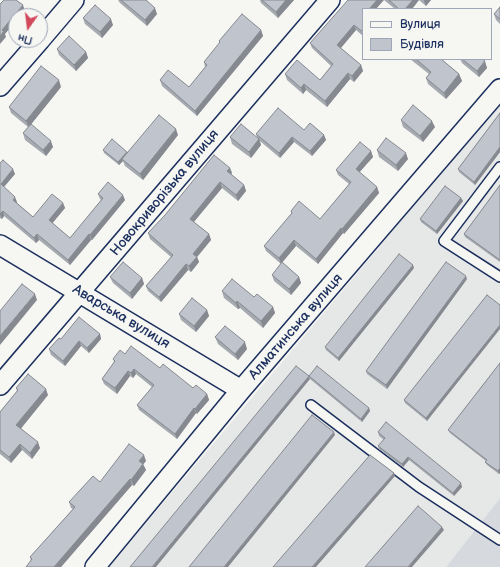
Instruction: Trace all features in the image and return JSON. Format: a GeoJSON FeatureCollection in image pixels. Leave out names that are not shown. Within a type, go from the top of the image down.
{"type":"FeatureCollection","features":[{"type":"Feature","properties":{"kind":"street"},"geometry":{"type":"LineString","coordinates":[[48,31],[74,0]]}},
{"type":"Feature","properties":{"kind":"street","name":"Новокриворізька вулиця"},"geometry":{"type":"LineString","coordinates":[[0,385],[330,0]]}},
{"type":"Feature","properties":{"kind":"street"},"geometry":{"type":"LineString","coordinates":[[0,86],[33,48]]}},
{"type":"Feature","properties":{"kind":"street","name":"Алматинська вулиця"},"geometry":{"type":"LineString","coordinates":[[95,567],[241,390],[500,89]]}},
{"type":"Feature","properties":{"kind":"street","name":"Аварська вулиця"},"geometry":{"type":"LineString","coordinates":[[0,245],[241,390]]}},
{"type":"Feature","properties":{"kind":"lane"},"geometry":{"type":"LineString","coordinates":[[500,167],[444,242],[500,277]]}},
{"type":"Feature","properties":{"kind":"lane"},"geometry":{"type":"LineString","coordinates":[[310,404],[419,487],[500,540]]}},
{"type":"Feature","properties":{"kind":"shaded area"},"geometry":{"type":"Polygon","coordinates":[[[500,104],[500,498],[446,567],[109,567],[500,104]]]}},
{"type":"Feature","properties":{"kind":"shaded area"},"geometry":{"type":"Polygon","coordinates":[[[500,498],[500,567],[446,567],[500,498]]]}},
{"type":"Feature","properties":{"kind":"building"},"geometry":{"type":"Polygon","coordinates":[[[4,0],[16,0],[23,5],[20,8],[8,8],[8,23],[2,30],[4,31],[0,36],[0,4],[4,0]]]}},
{"type":"Feature","properties":{"kind":"building"},"geometry":{"type":"Polygon","coordinates":[[[121,0],[146,0],[155,8],[145,20],[121,0]]]}},
{"type":"Feature","properties":{"kind":"building"},"geometry":{"type":"Polygon","coordinates":[[[262,0],[286,0],[276,12],[262,0]]]}},
{"type":"Feature","properties":{"kind":"building"},"geometry":{"type":"Polygon","coordinates":[[[348,0],[377,0],[370,8],[362,8],[362,31],[354,25],[337,45],[361,65],[352,76],[348,73],[325,101],[304,84],[301,88],[285,74],[297,60],[320,80],[333,64],[310,43],[348,0]]]}},
{"type":"Feature","properties":{"kind":"building"},"geometry":{"type":"Polygon","coordinates":[[[389,0],[413,0],[406,8],[398,8],[389,0]]]}},
{"type":"Feature","properties":{"kind":"building"},"geometry":{"type":"Polygon","coordinates":[[[95,5],[111,19],[100,32],[83,18],[95,5]]]}},
{"type":"Feature","properties":{"kind":"building"},"geometry":{"type":"Polygon","coordinates":[[[500,7],[500,19],[494,14],[500,7]]]}},
{"type":"Feature","properties":{"kind":"building"},"geometry":{"type":"Polygon","coordinates":[[[242,14],[261,30],[195,111],[160,80],[168,70],[189,87],[207,65],[204,62],[220,42],[219,41],[242,14]]]}},
{"type":"Feature","properties":{"kind":"building"},"geometry":{"type":"Polygon","coordinates":[[[69,36],[86,52],[74,65],[57,49],[69,36]]]}},
{"type":"Feature","properties":{"kind":"building"},"geometry":{"type":"Polygon","coordinates":[[[417,60],[442,60],[459,74],[444,93],[426,78],[431,72],[417,60]]]}},
{"type":"Feature","properties":{"kind":"building"},"geometry":{"type":"Polygon","coordinates":[[[463,60],[485,61],[477,71],[463,60]]]}},
{"type":"Feature","properties":{"kind":"building"},"geometry":{"type":"Polygon","coordinates":[[[41,66],[59,80],[26,121],[9,107],[41,66]]]}},
{"type":"Feature","properties":{"kind":"building"},"geometry":{"type":"Polygon","coordinates":[[[413,105],[432,121],[420,136],[401,120],[413,105]]]}},
{"type":"Feature","properties":{"kind":"building"},"geometry":{"type":"Polygon","coordinates":[[[278,108],[304,130],[310,123],[324,135],[310,151],[292,137],[279,153],[256,134],[278,108]]]}},
{"type":"Feature","properties":{"kind":"building"},"geometry":{"type":"Polygon","coordinates":[[[500,113],[500,147],[474,182],[458,169],[500,113]]]}},
{"type":"Feature","properties":{"kind":"building"},"geometry":{"type":"Polygon","coordinates":[[[159,115],[176,129],[140,174],[122,159],[159,115]]]}},
{"type":"Feature","properties":{"kind":"building"},"geometry":{"type":"Polygon","coordinates":[[[31,124],[51,141],[43,150],[23,133],[31,124]]]}},
{"type":"Feature","properties":{"kind":"building"},"geometry":{"type":"Polygon","coordinates":[[[241,124],[259,139],[249,152],[230,137],[241,124]]]}},
{"type":"Feature","properties":{"kind":"building"},"geometry":{"type":"Polygon","coordinates":[[[386,138],[406,153],[396,165],[377,150],[386,138]]]}},
{"type":"Feature","properties":{"kind":"building"},"geometry":{"type":"Polygon","coordinates":[[[112,139],[127,152],[118,162],[103,150],[112,139]]]}},
{"type":"Feature","properties":{"kind":"building"},"geometry":{"type":"Polygon","coordinates":[[[360,142],[371,151],[356,169],[377,187],[316,259],[294,240],[279,258],[264,246],[292,213],[291,211],[299,201],[320,219],[351,182],[336,170],[360,142]]]}},
{"type":"Feature","properties":{"kind":"building"},"geometry":{"type":"Polygon","coordinates":[[[214,155],[230,168],[227,171],[244,185],[236,195],[220,182],[190,219],[209,234],[193,254],[197,257],[189,266],[186,264],[159,297],[146,286],[173,255],[148,233],[165,215],[214,155]]]}},
{"type":"Feature","properties":{"kind":"building"},"geometry":{"type":"Polygon","coordinates":[[[3,160],[13,169],[1,184],[15,197],[13,200],[33,217],[52,194],[63,203],[49,220],[70,238],[103,198],[98,194],[108,182],[123,195],[68,260],[37,234],[34,238],[3,211],[0,214],[0,163],[3,160]]]}},
{"type":"Feature","properties":{"kind":"building"},"geometry":{"type":"Polygon","coordinates":[[[500,185],[500,260],[464,234],[500,185]]]}},
{"type":"Feature","properties":{"kind":"building"},"geometry":{"type":"Polygon","coordinates":[[[445,186],[461,198],[436,231],[420,219],[445,186]]]}},
{"type":"Feature","properties":{"kind":"building"},"geometry":{"type":"Polygon","coordinates":[[[399,254],[413,265],[338,358],[325,347],[399,254]]]}},
{"type":"Feature","properties":{"kind":"building"},"geometry":{"type":"Polygon","coordinates":[[[123,262],[142,278],[130,293],[110,277],[123,262]]]}},
{"type":"Feature","properties":{"kind":"building"},"geometry":{"type":"Polygon","coordinates":[[[282,262],[299,277],[289,289],[272,275],[282,262]]]}},
{"type":"Feature","properties":{"kind":"building"},"geometry":{"type":"Polygon","coordinates":[[[446,262],[466,276],[386,385],[366,371],[446,262]]]}},
{"type":"Feature","properties":{"kind":"building"},"geometry":{"type":"Polygon","coordinates":[[[232,279],[254,297],[257,294],[273,307],[261,321],[237,301],[236,303],[222,291],[232,279]]]}},
{"type":"Feature","properties":{"kind":"building"},"geometry":{"type":"Polygon","coordinates":[[[22,284],[35,294],[0,336],[0,311],[22,284]]]}},
{"type":"Feature","properties":{"kind":"building"},"geometry":{"type":"Polygon","coordinates":[[[487,295],[500,305],[500,325],[426,418],[404,400],[487,295]]]}},
{"type":"Feature","properties":{"kind":"building"},"geometry":{"type":"Polygon","coordinates":[[[192,298],[207,310],[194,326],[179,314],[192,298]]]}},
{"type":"Feature","properties":{"kind":"building"},"geometry":{"type":"Polygon","coordinates":[[[79,317],[100,334],[87,348],[79,341],[63,361],[49,349],[59,338],[61,339],[79,317]]]}},
{"type":"Feature","properties":{"kind":"building"},"geometry":{"type":"Polygon","coordinates":[[[225,326],[245,342],[235,354],[215,337],[225,326]]]}},
{"type":"Feature","properties":{"kind":"building"},"geometry":{"type":"Polygon","coordinates":[[[131,346],[160,368],[163,364],[193,388],[196,385],[207,394],[195,409],[194,408],[175,434],[137,405],[154,385],[134,369],[131,373],[128,371],[115,388],[102,379],[115,361],[113,359],[120,350],[125,354],[131,346]]]}},
{"type":"Feature","properties":{"kind":"building"},"geometry":{"type":"Polygon","coordinates":[[[500,363],[500,468],[498,471],[485,462],[487,460],[448,430],[500,363]]]}},
{"type":"Feature","properties":{"kind":"building"},"geometry":{"type":"Polygon","coordinates":[[[296,366],[309,376],[152,567],[130,567],[296,366]]]}},
{"type":"Feature","properties":{"kind":"building"},"geometry":{"type":"Polygon","coordinates":[[[317,366],[369,408],[361,419],[309,376],[317,366]]]}},
{"type":"Feature","properties":{"kind":"building"},"geometry":{"type":"Polygon","coordinates":[[[28,374],[46,389],[16,425],[38,442],[30,453],[20,444],[9,457],[0,450],[0,412],[18,390],[16,388],[28,374]]]}},
{"type":"Feature","properties":{"kind":"building"},"geometry":{"type":"Polygon","coordinates":[[[312,415],[334,432],[224,567],[189,567],[312,415]]]}},
{"type":"Feature","properties":{"kind":"building"},"geometry":{"type":"Polygon","coordinates":[[[386,422],[461,483],[453,493],[408,457],[402,464],[378,446],[385,438],[378,432],[386,422]]]}},
{"type":"Feature","properties":{"kind":"building"},"geometry":{"type":"Polygon","coordinates":[[[129,444],[144,455],[139,461],[143,464],[131,480],[130,479],[54,567],[26,567],[32,559],[30,557],[75,507],[69,502],[93,476],[100,482],[129,444]]]}},
{"type":"Feature","properties":{"kind":"building"},"geometry":{"type":"Polygon","coordinates":[[[370,455],[394,473],[312,567],[273,567],[370,455]]]}},
{"type":"Feature","properties":{"kind":"building"},"geometry":{"type":"Polygon","coordinates":[[[418,506],[442,527],[408,567],[365,567],[418,506]]]}}]}
